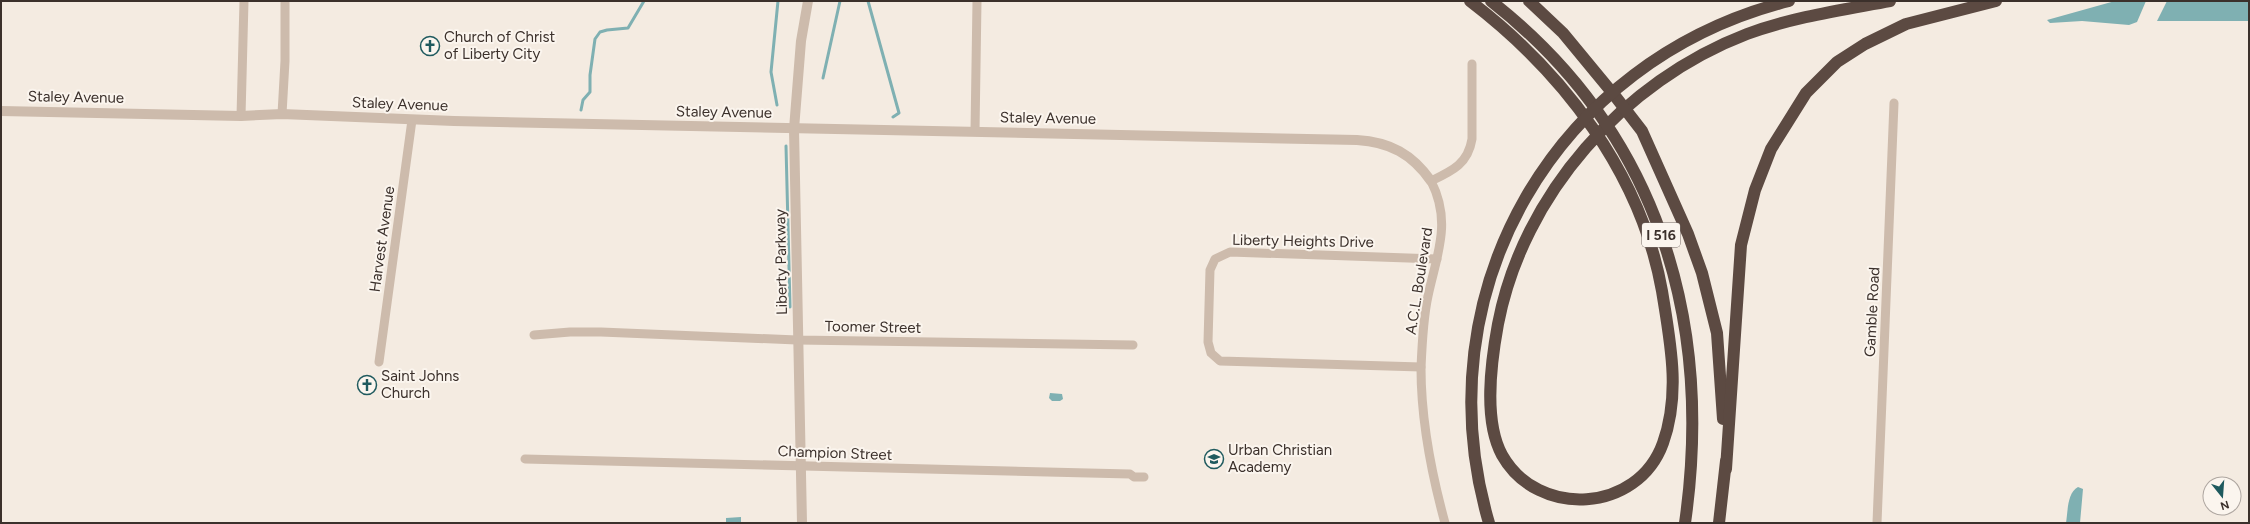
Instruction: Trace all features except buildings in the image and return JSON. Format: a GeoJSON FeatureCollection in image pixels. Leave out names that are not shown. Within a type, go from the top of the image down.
{"type":"FeatureCollection","features":[{"type":"Feature","properties":{"kind":"highway"},"geometry":{"type":"LineString","coordinates":[[1470,1],[1529,51],[1572,99],[1591,126],[1618,170],[1640,214],[1659,275],[1673,361],[1671,410],[1663,443],[1657,458],[1634,482],[1616,493],[1591,500],[1560,498],[1545,494],[1531,486],[1510,466],[1502,454],[1493,426],[1491,379],[1494,346],[1502,307],[1520,255],[1534,226],[1563,177],[1585,149],[1617,115],[1653,86],[1684,65],[1716,48],[1778,24],[1890,1]]}},
{"type":"Feature","properties":{"kind":"highway","name":"I 516"},"geometry":{"type":"LineString","coordinates":[[1491,1],[1532,36],[1551,56],[1577,85],[1601,117],[1625,156],[1661,234],[1670,260],[1682,310],[1691,370],[1693,429],[1685,523]]}},
{"type":"Feature","properties":{"kind":"highway","name":"I 516"},"geometry":{"type":"LineString","coordinates":[[1529,1],[1562,33],[1615,96],[1642,131],[1688,234],[1702,273],[1717,333],[1726,469],[1719,523]]}},
{"type":"Feature","properties":{"kind":"highway"},"geometry":{"type":"LineString","coordinates":[[1490,523],[1478,479],[1472,446],[1471,377],[1474,343],[1481,309],[1501,247],[1519,211],[1551,159],[1573,131],[1600,103],[1646,65],[1672,48],[1705,31],[1737,17],[1789,1]]}},
{"type":"Feature","properties":{"kind":"highway"},"geometry":{"type":"LineString","coordinates":[[1726,469],[1742,246],[1755,190],[1771,149],[1806,93],[1837,62],[1865,44],[1906,24],[1996,1]]}},
{"type":"Feature","properties":{"kind":"street"},"geometry":{"type":"LineString","coordinates":[[240,116],[244,1]]}},
{"type":"Feature","properties":{"kind":"street"},"geometry":{"type":"LineString","coordinates":[[282,114],[285,61],[285,1]]}},
{"type":"Feature","properties":{"kind":"street","name":"Liberty Parkway"},"geometry":{"type":"LineString","coordinates":[[802,523],[802,466],[797,340],[794,129],[801,41],[808,1]]}},
{"type":"Feature","properties":{"kind":"street"},"geometry":{"type":"LineString","coordinates":[[975,131],[977,1]]}},
{"type":"Feature","properties":{"kind":"street"},"geometry":{"type":"LineString","coordinates":[[1431,181],[1458,167],[1470,150],[1472,139],[1472,64]]}},
{"type":"Feature","properties":{"kind":"street","name":"Gamble Road"},"geometry":{"type":"LineString","coordinates":[[1877,523],[1894,103]]}},
{"type":"Feature","properties":{"kind":"street","name":"Staley Avenue"},"geometry":{"type":"LineString","coordinates":[[1,111],[240,116],[282,114],[412,120],[794,129],[975,131],[1370,141],[1389,145],[1404,153],[1419,166],[1431,181]]}},
{"type":"Feature","properties":{"kind":"street","name":"Harvest Avenue"},"geometry":{"type":"LineString","coordinates":[[379,362],[412,120]]}},
{"type":"Feature","properties":{"kind":"street","name":"A.C.L. Boulevard"},"geometry":{"type":"LineString","coordinates":[[1431,181],[1438,198],[1443,218],[1442,236],[1425,316],[1421,367],[1424,429],[1433,478],[1445,523]]}},
{"type":"Feature","properties":{"kind":"street","name":"Liberty Heights Drive"},"geometry":{"type":"LineString","coordinates":[[1421,367],[1220,361],[1211,353],[1208,342],[1210,270],[1215,259],[1230,252],[1412,256],[1437,259]]}},
{"type":"Feature","properties":{"kind":"street","name":"Toomer Street"},"geometry":{"type":"LineString","coordinates":[[534,335],[570,332],[797,340],[1133,345]]}},
{"type":"Feature","properties":{"kind":"street","name":"Champion Street"},"geometry":{"type":"LineString","coordinates":[[525,459],[1130,474],[1134,477],[1144,477]]}},
{"type":"Feature","properties":{"kind":"water"},"geometry":{"type":"Polygon","coordinates":[[[2115,1],[2146,1],[2137,22],[2129,25],[2082,21],[2050,23],[2047,20],[2115,1]]]}},
{"type":"Feature","properties":{"kind":"water"},"geometry":{"type":"Polygon","coordinates":[[[2167,1],[2249,1],[2249,21],[2157,21],[2167,1]]]}},
{"type":"Feature","properties":{"kind":"water"},"geometry":{"type":"Polygon","coordinates":[[[1050,393],[1062,394],[1063,399],[1060,401],[1052,401],[1049,398],[1050,393]]]}},
{"type":"Feature","properties":{"kind":"water"},"geometry":{"type":"Polygon","coordinates":[[[2078,487],[2083,489],[2080,523],[2066,523],[2070,498],[2074,490],[2078,487]]]}},
{"type":"Feature","properties":{"kind":"water"},"geometry":{"type":"Polygon","coordinates":[[[741,517],[741,523],[726,523],[726,518],[741,517]]]}},
{"type":"Feature","properties":{"kind":"waterway"},"geometry":{"type":"LineString","coordinates":[[581,110],[583,100],[590,92],[590,75],[595,39],[600,32],[628,28],[644,1]]}},
{"type":"Feature","properties":{"kind":"waterway"},"geometry":{"type":"LineString","coordinates":[[777,105],[771,72],[778,1]]}},
{"type":"Feature","properties":{"kind":"waterway"},"geometry":{"type":"LineString","coordinates":[[823,78],[840,1]]}},
{"type":"Feature","properties":{"kind":"waterway"},"geometry":{"type":"LineString","coordinates":[[868,1],[899,113],[893,117]]}},
{"type":"Feature","properties":{"kind":"waterway"},"geometry":{"type":"LineString","coordinates":[[786,146],[790,307]]}},
{"type":"Feature","properties":{"kind":"place","name":"Church of Christ of Liberty City"},"geometry":{"type":"Point","coordinates":[430,46]}},
{"type":"Feature","properties":{"kind":"place","name":"Saint Johns Church"},"geometry":{"type":"Point","coordinates":[367,385]}},
{"type":"Feature","properties":{"kind":"place","name":"Urban Christian Academy"},"geometry":{"type":"Point","coordinates":[1214,459]}}]}
